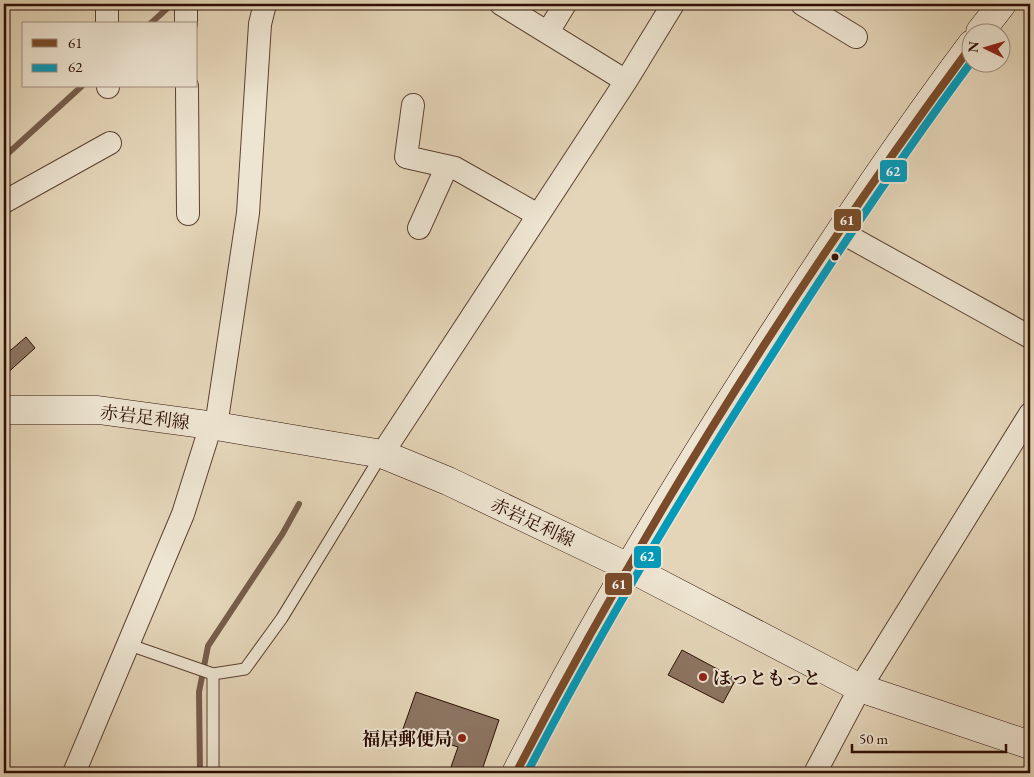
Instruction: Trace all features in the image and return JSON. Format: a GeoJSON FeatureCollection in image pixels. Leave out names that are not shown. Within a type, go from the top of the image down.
{"type":"FeatureCollection","features":[{"type":"Feature","properties":{"kind":"main road"},"geometry":{"type":"LineString","coordinates":[[988,22],[1002,4]]}},
{"type":"Feature","properties":{"kind":"main road"},"geometry":{"type":"LineString","coordinates":[[516,773],[560,685],[667,501],[839,232],[962,58]]}},
{"type":"Feature","properties":{"kind":"main road","name":"赤岩足利線"},"geometry":{"type":"LineString","coordinates":[[4,410],[98,410],[213,426],[382,454],[448,482],[628,567],[860,688],[1030,746]]}},
{"type":"Feature","properties":{"kind":"street"},"geometry":{"type":"LineString","coordinates":[[108,4],[108,22]]}},
{"type":"Feature","properties":{"kind":"street"},"geometry":{"type":"LineString","coordinates":[[186,4],[186,22]]}},
{"type":"Feature","properties":{"kind":"street"},"geometry":{"type":"LineString","coordinates":[[74,773],[183,514],[213,426],[248,213],[260,24],[265,4]]}},
{"type":"Feature","properties":{"kind":"street"},"geometry":{"type":"LineString","coordinates":[[501,4],[626,81]]}},
{"type":"Feature","properties":{"kind":"street"},"geometry":{"type":"LineString","coordinates":[[548,32],[565,4]]}},
{"type":"Feature","properties":{"kind":"street"},"geometry":{"type":"LineString","coordinates":[[382,454],[626,81],[673,4]]}},
{"type":"Feature","properties":{"kind":"street"},"geometry":{"type":"LineString","coordinates":[[802,4],[856,37]]}},
{"type":"Feature","properties":{"kind":"street"},"geometry":{"type":"LineString","coordinates":[[187,88],[188,214]]}},
{"type":"Feature","properties":{"kind":"street"},"geometry":{"type":"LineString","coordinates":[[413,105],[406,157],[455,168],[538,215]]}},
{"type":"Feature","properties":{"kind":"street"},"geometry":{"type":"LineString","coordinates":[[4,202],[110,143]]}},
{"type":"Feature","properties":{"kind":"street"},"geometry":{"type":"LineString","coordinates":[[419,228],[447,166]]}},
{"type":"Feature","properties":{"kind":"street"},"geometry":{"type":"LineString","coordinates":[[839,232],[1030,336]]}},
{"type":"Feature","properties":{"kind":"street"},"geometry":{"type":"LineString","coordinates":[[815,773],[860,688],[1030,414]]}},
{"type":"Feature","properties":{"kind":"lane"},"geometry":{"type":"LineString","coordinates":[[127,644],[214,674],[245,669],[282,618],[382,454]]}},
{"type":"Feature","properties":{"kind":"lane"},"geometry":{"type":"LineString","coordinates":[[213,773],[214,674]]}},
{"type":"Feature","properties":{"kind":"building"},"geometry":{"type":"Polygon","coordinates":[[[26,337],[35,348],[4,376],[4,356],[26,337]]]}},
{"type":"Feature","properties":{"kind":"building","name":"ほっともっと"},"geometry":{"type":"Polygon","coordinates":[[[682,650],[736,679],[723,703],[668,675],[682,650]]]}},
{"type":"Feature","properties":{"kind":"building","name":"福居郵便局"},"geometry":{"type":"Polygon","coordinates":[[[416,692],[499,720],[481,773],[470,773],[451,767],[458,747],[403,729],[416,692]]]}},
{"type":"Feature","properties":{"kind":"waterway"},"geometry":{"type":"LineString","coordinates":[[152,22],[172,4]]}},
{"type":"Feature","properties":{"kind":"waterway"},"geometry":{"type":"LineString","coordinates":[[4,157],[80,88]]}},
{"type":"Feature","properties":{"kind":"waterway"},"geometry":{"type":"LineString","coordinates":[[200,773],[199,692],[208,646],[283,533],[299,504]]}},
{"type":"Feature","properties":{"kind":"transit line","name":"61"},"geometry":{"type":"LineString","coordinates":[[516,773],[618,585],[729,400],[848,220],[909,131],[962,59]]}},
{"type":"Feature","properties":{"kind":"transit line","name":"62"},"geometry":{"type":"LineString","coordinates":[[527,773],[613,614],[706,460],[843,245],[964,72]]}},
{"type":"Feature","properties":{"kind":"place","name":"ほっともっと"},"geometry":{"type":"Point","coordinates":[703,677]}},
{"type":"Feature","properties":{"kind":"place","name":"福居郵便局"},"geometry":{"type":"Point","coordinates":[462,738]}}]}
